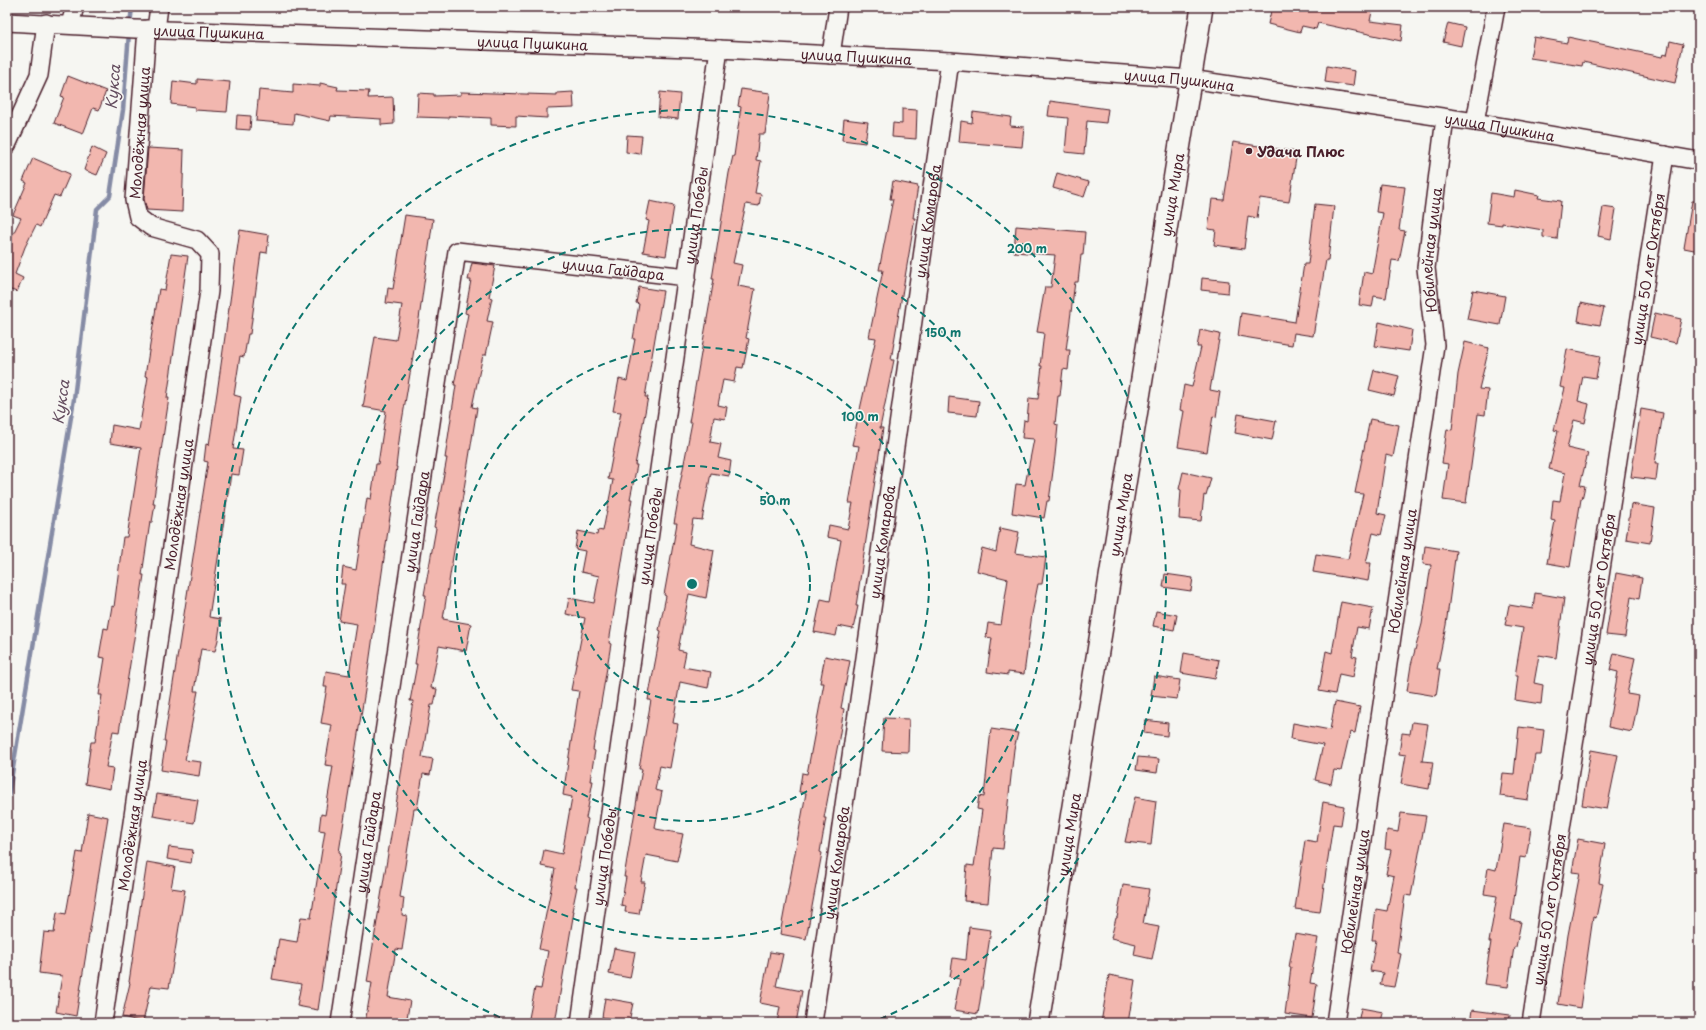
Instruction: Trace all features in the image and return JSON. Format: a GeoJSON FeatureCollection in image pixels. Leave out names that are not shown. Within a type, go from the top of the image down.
{"type":"FeatureCollection","features":[{"type":"Feature","properties":{"kind":"main road","name":"улица Мира"},"geometry":{"type":"LineString","coordinates":[[1038,1023],[1202,7]]}},
{"type":"Feature","properties":{"kind":"street"},"geometry":{"type":"LineString","coordinates":[[70,24],[75,7]]}},
{"type":"Feature","properties":{"kind":"street","name":"Молодёжная улица"},"geometry":{"type":"LineString","coordinates":[[103,1023],[207,298],[210,261],[210,254],[197,240],[151,227],[138,216],[134,200],[146,29],[159,7]]}},
{"type":"Feature","properties":{"kind":"street"},"geometry":{"type":"LineString","coordinates":[[831,55],[838,7]]}},
{"type":"Feature","properties":{"kind":"street"},"geometry":{"type":"LineString","coordinates":[[1475,122],[1496,7]]}},
{"type":"Feature","properties":{"kind":"street","name":"улица Пушкина"},"geometry":{"type":"LineString","coordinates":[[7,22],[70,24],[116,28],[719,49],[950,61],[1190,79],[1475,122],[1699,161]]}},
{"type":"Feature","properties":{"kind":"street"},"geometry":{"type":"LineString","coordinates":[[7,145],[39,75],[46,23]]}},
{"type":"Feature","properties":{"kind":"street","name":"улица Победы"},"geometry":{"type":"LineString","coordinates":[[580,1023],[719,49]]}},
{"type":"Feature","properties":{"kind":"street","name":"улица Комарова"},"geometry":{"type":"LineString","coordinates":[[813,1023],[950,61]]}},
{"type":"Feature","properties":{"kind":"street","name":"Юбилейная улица"},"geometry":{"type":"LineString","coordinates":[[1335,1023],[1435,345],[1426,268],[1445,118]]}},
{"type":"Feature","properties":{"kind":"street","name":"улица 50 лет Октября"},"geometry":{"type":"LineString","coordinates":[[1531,1023],[1665,155]]}},
{"type":"Feature","properties":{"kind":"street","name":"улица Гайдара"},"geometry":{"type":"LineString","coordinates":[[340,1023],[457,251],[687,277]]}},
{"type":"Feature","properties":{"kind":"building"},"geometry":{"type":"Polygon","coordinates":[[[1272,7],[1373,7],[1370,21],[1403,25],[1401,41],[1318,23],[1316,29],[1302,26],[1300,32],[1268,24],[1272,7]]]}},
{"type":"Feature","properties":{"kind":"building"},"geometry":{"type":"Polygon","coordinates":[[[1448,23],[1465,27],[1461,46],[1443,42],[1448,23]]]}},
{"type":"Feature","properties":{"kind":"building"},"geometry":{"type":"Polygon","coordinates":[[[1534,37],[1567,43],[1568,37],[1662,57],[1663,54],[1667,55],[1670,41],[1683,44],[1675,83],[1583,62],[1582,66],[1530,58],[1534,37]]]}},
{"type":"Feature","properties":{"kind":"building"},"geometry":{"type":"Polygon","coordinates":[[[1327,66],[1355,71],[1353,86],[1325,82],[1327,66]]]}},
{"type":"Feature","properties":{"kind":"building"},"geometry":{"type":"Polygon","coordinates":[[[68,76],[106,91],[99,110],[93,108],[83,134],[54,123],[64,97],[61,96],[68,76]]]}},
{"type":"Feature","properties":{"kind":"building"},"geometry":{"type":"Polygon","coordinates":[[[197,79],[230,82],[227,112],[195,110],[195,107],[171,104],[173,81],[197,84],[197,79]]]}},
{"type":"Feature","properties":{"kind":"building"},"geometry":{"type":"Polygon","coordinates":[[[320,83],[338,87],[337,90],[369,91],[368,98],[393,97],[394,124],[381,125],[381,119],[331,116],[330,121],[294,113],[293,124],[256,121],[259,90],[293,93],[293,84],[320,86],[320,83]]]}},
{"type":"Feature","properties":{"kind":"building"},"geometry":{"type":"Polygon","coordinates":[[[741,89],[770,93],[765,134],[759,134],[756,160],[761,161],[755,193],[761,194],[759,206],[746,204],[733,263],[742,265],[738,286],[755,289],[746,338],[749,339],[743,368],[737,367],[734,382],[723,380],[718,405],[727,407],[725,419],[714,417],[710,442],[721,444],[718,458],[731,461],[729,476],[711,473],[702,520],[693,519],[689,544],[714,550],[706,598],[689,594],[678,650],[686,652],[683,667],[711,672],[708,688],[680,682],[673,723],[678,724],[670,768],[660,766],[655,790],[662,792],[655,827],[656,829],[683,834],[677,861],[646,855],[641,882],[645,882],[639,914],[625,912],[626,906],[621,905],[626,877],[624,877],[642,769],[639,769],[651,700],[648,700],[661,631],[659,630],[666,596],[664,595],[677,523],[674,523],[679,489],[692,422],[689,422],[714,279],[712,279],[729,173],[734,156],[741,107],[738,106],[741,89]]]}},
{"type":"Feature","properties":{"kind":"building"},"geometry":{"type":"Polygon","coordinates":[[[461,92],[557,95],[557,93],[573,92],[574,108],[547,109],[547,118],[516,116],[516,126],[491,125],[491,118],[449,116],[449,118],[417,117],[418,93],[434,94],[434,96],[461,95],[461,92]]]}},
{"type":"Feature","properties":{"kind":"building"},"geometry":{"type":"Polygon","coordinates":[[[660,92],[680,94],[678,119],[658,117],[660,92]]]}},
{"type":"Feature","properties":{"kind":"building"},"geometry":{"type":"Polygon","coordinates":[[[1050,101],[1108,109],[1106,123],[1087,121],[1084,154],[1065,152],[1068,118],[1048,116],[1050,101]]]}},
{"type":"Feature","properties":{"kind":"building"},"geometry":{"type":"Polygon","coordinates":[[[902,109],[917,110],[916,139],[892,137],[893,123],[902,124],[902,109]]]}},
{"type":"Feature","properties":{"kind":"building"},"geometry":{"type":"Polygon","coordinates":[[[973,112],[1011,117],[1010,126],[1024,127],[1022,147],[959,142],[961,121],[972,123],[973,112]]]}},
{"type":"Feature","properties":{"kind":"building"},"geometry":{"type":"Polygon","coordinates":[[[237,115],[251,116],[250,130],[236,129],[237,115]]]}},
{"type":"Feature","properties":{"kind":"building"},"geometry":{"type":"Polygon","coordinates":[[[844,119],[868,122],[865,143],[842,140],[844,119]]]}},
{"type":"Feature","properties":{"kind":"building"},"geometry":{"type":"Polygon","coordinates":[[[627,135],[642,136],[640,154],[626,152],[627,135]]]}},
{"type":"Feature","properties":{"kind":"building"},"geometry":{"type":"Polygon","coordinates":[[[1233,142],[1297,152],[1289,202],[1260,198],[1257,218],[1248,216],[1244,249],[1214,245],[1216,230],[1208,229],[1212,199],[1224,200],[1233,142]]]}},
{"type":"Feature","properties":{"kind":"building"},"geometry":{"type":"Polygon","coordinates":[[[92,147],[106,154],[97,175],[84,170],[92,147]]]}},
{"type":"Feature","properties":{"kind":"building"},"geometry":{"type":"Polygon","coordinates":[[[148,148],[184,150],[182,212],[147,210],[144,199],[148,148]]]}},
{"type":"Feature","properties":{"kind":"building"},"geometry":{"type":"Polygon","coordinates":[[[33,158],[70,174],[60,197],[54,195],[40,227],[36,225],[25,247],[15,274],[23,278],[17,292],[8,289],[7,292],[7,239],[10,240],[21,218],[13,215],[27,183],[23,181],[33,158]]]}},
{"type":"Feature","properties":{"kind":"building"},"geometry":{"type":"Polygon","coordinates":[[[1057,173],[1089,182],[1084,197],[1053,188],[1057,173]]]}},
{"type":"Feature","properties":{"kind":"building"},"geometry":{"type":"Polygon","coordinates":[[[893,181],[918,186],[913,218],[915,218],[891,360],[894,360],[880,428],[883,428],[856,606],[858,606],[853,629],[838,626],[836,636],[814,632],[821,599],[830,601],[841,540],[827,537],[829,525],[848,529],[853,503],[849,503],[859,446],[852,445],[876,338],[869,337],[883,270],[879,270],[893,199],[890,199],[893,181]]]}},
{"type":"Feature","properties":{"kind":"building"},"geometry":{"type":"Polygon","coordinates":[[[1380,184],[1405,187],[1399,230],[1405,231],[1399,261],[1392,260],[1386,298],[1374,296],[1372,307],[1359,305],[1364,272],[1372,274],[1383,213],[1376,212],[1380,184]]]}},
{"type":"Feature","properties":{"kind":"building"},"geometry":{"type":"Polygon","coordinates":[[[1515,190],[1539,195],[1538,198],[1561,201],[1557,239],[1543,237],[1543,230],[1502,223],[1502,225],[1487,223],[1491,193],[1514,197],[1515,190]]]}},
{"type":"Feature","properties":{"kind":"building"},"geometry":{"type":"Polygon","coordinates":[[[650,201],[674,206],[666,256],[643,252],[649,221],[646,220],[650,201]]]}},
{"type":"Feature","properties":{"kind":"building"},"geometry":{"type":"Polygon","coordinates":[[[1692,201],[1699,201],[1699,251],[1684,248],[1692,201]]]}},
{"type":"Feature","properties":{"kind":"building"},"geometry":{"type":"Polygon","coordinates":[[[1315,204],[1334,206],[1328,260],[1326,260],[1313,336],[1294,333],[1292,345],[1238,336],[1241,313],[1295,322],[1304,264],[1308,264],[1315,204]]]}},
{"type":"Feature","properties":{"kind":"building"},"geometry":{"type":"Polygon","coordinates":[[[1603,207],[1616,209],[1611,239],[1598,236],[1603,207]]]}},
{"type":"Feature","properties":{"kind":"building"},"geometry":{"type":"Polygon","coordinates":[[[405,215],[433,219],[418,326],[400,433],[397,467],[367,678],[339,852],[341,853],[318,1010],[297,1006],[301,984],[272,979],[279,939],[297,942],[301,917],[311,918],[325,831],[319,830],[321,814],[325,815],[333,766],[325,765],[332,725],[321,723],[327,687],[324,687],[326,671],[349,675],[357,624],[339,621],[345,584],[341,584],[343,567],[356,570],[367,498],[371,499],[376,464],[378,464],[386,411],[363,407],[375,337],[396,340],[402,305],[386,303],[388,288],[393,289],[405,215]]]}},
{"type":"Feature","properties":{"kind":"building"},"geometry":{"type":"Polygon","coordinates":[[[1016,226],[1085,232],[1083,255],[1081,255],[1078,282],[1075,282],[1066,350],[1070,350],[1068,370],[1063,369],[1060,396],[1058,396],[1055,424],[1058,425],[1055,456],[1049,501],[1047,501],[1044,518],[1012,513],[1016,484],[1025,485],[1034,439],[1022,438],[1024,420],[1027,421],[1029,398],[1038,399],[1044,333],[1037,332],[1045,287],[1051,287],[1055,255],[1014,252],[1016,226]]]}},
{"type":"Feature","properties":{"kind":"building"},"geometry":{"type":"Polygon","coordinates":[[[240,230],[269,235],[267,253],[261,252],[250,334],[248,334],[244,357],[240,356],[234,395],[241,397],[233,449],[243,450],[239,475],[231,474],[209,617],[221,619],[218,640],[215,651],[201,649],[194,691],[198,691],[185,760],[201,762],[199,776],[161,770],[166,741],[164,741],[208,462],[204,461],[206,444],[209,445],[240,230]]]}},
{"type":"Feature","properties":{"kind":"building"},"geometry":{"type":"Polygon","coordinates":[[[171,254],[188,256],[167,398],[169,398],[153,504],[155,504],[152,522],[150,522],[142,575],[144,575],[127,683],[119,732],[113,731],[106,767],[113,768],[110,789],[85,784],[91,742],[95,742],[102,695],[99,695],[105,658],[99,657],[104,628],[108,629],[112,606],[114,607],[123,537],[127,537],[141,448],[110,443],[112,425],[139,430],[148,377],[145,376],[159,289],[165,290],[171,254]]]}},
{"type":"Feature","properties":{"kind":"building"},"geometry":{"type":"Polygon","coordinates":[[[472,263],[495,266],[489,297],[492,298],[487,321],[493,322],[486,355],[483,355],[472,407],[477,408],[443,619],[471,624],[466,651],[439,646],[431,688],[437,689],[434,705],[431,705],[422,757],[433,759],[430,775],[423,774],[417,809],[414,809],[400,897],[404,898],[402,915],[407,916],[402,950],[396,949],[388,997],[410,1001],[406,1023],[365,1023],[372,983],[367,982],[413,701],[410,701],[417,664],[415,664],[426,595],[424,595],[436,528],[434,527],[447,458],[445,458],[456,385],[454,385],[468,314],[465,313],[471,280],[468,280],[472,263]]]}},
{"type":"Feature","properties":{"kind":"building"},"geometry":{"type":"Polygon","coordinates":[[[1202,278],[1229,281],[1228,293],[1201,290],[1202,278]]]}},
{"type":"Feature","properties":{"kind":"building"},"geometry":{"type":"Polygon","coordinates":[[[639,287],[663,291],[645,397],[648,397],[635,465],[637,465],[630,499],[632,499],[609,643],[611,644],[593,750],[595,751],[590,781],[593,781],[586,818],[588,819],[575,887],[577,887],[572,911],[574,911],[555,1023],[528,1023],[535,988],[541,989],[548,951],[539,949],[555,869],[541,866],[544,850],[562,854],[572,797],[563,795],[579,691],[571,690],[585,618],[566,614],[569,598],[594,603],[599,576],[581,572],[585,551],[575,549],[578,531],[597,535],[598,530],[603,531],[613,480],[608,479],[621,412],[613,411],[619,379],[627,381],[635,339],[633,339],[639,304],[636,303],[639,287]]]}},
{"type":"Feature","properties":{"kind":"building"},"geometry":{"type":"Polygon","coordinates":[[[1473,290],[1505,296],[1500,325],[1467,319],[1473,290]]]}},
{"type":"Feature","properties":{"kind":"building"},"geometry":{"type":"Polygon","coordinates":[[[1581,303],[1604,308],[1600,325],[1578,321],[1581,303]]]}},
{"type":"Feature","properties":{"kind":"building"},"geometry":{"type":"Polygon","coordinates":[[[1655,313],[1681,319],[1676,343],[1650,337],[1655,313]]]}},
{"type":"Feature","properties":{"kind":"building"},"geometry":{"type":"Polygon","coordinates":[[[1379,322],[1412,330],[1409,351],[1375,346],[1379,322]]]}},
{"type":"Feature","properties":{"kind":"building"},"geometry":{"type":"Polygon","coordinates":[[[1200,330],[1220,334],[1210,390],[1220,392],[1216,417],[1213,416],[1207,452],[1178,447],[1184,411],[1180,410],[1184,385],[1192,387],[1201,347],[1197,347],[1200,330]]]}},
{"type":"Feature","properties":{"kind":"building"},"geometry":{"type":"Polygon","coordinates":[[[1465,342],[1489,348],[1479,389],[1488,390],[1485,415],[1478,414],[1466,503],[1443,500],[1448,464],[1442,463],[1447,429],[1452,430],[1458,374],[1465,342]]]}},
{"type":"Feature","properties":{"kind":"building"},"geometry":{"type":"Polygon","coordinates":[[[1567,349],[1600,356],[1596,378],[1583,376],[1578,401],[1589,404],[1585,423],[1574,420],[1567,448],[1588,453],[1580,485],[1585,486],[1581,499],[1570,567],[1547,563],[1555,521],[1551,520],[1553,500],[1560,501],[1565,473],[1549,469],[1558,431],[1554,430],[1565,388],[1560,387],[1567,349]]]}},
{"type":"Feature","properties":{"kind":"building"},"geometry":{"type":"Polygon","coordinates":[[[1374,370],[1399,376],[1394,396],[1369,390],[1374,370]]]}},
{"type":"Feature","properties":{"kind":"building"},"geometry":{"type":"Polygon","coordinates":[[[949,397],[979,401],[977,416],[948,413],[949,397]]]}},
{"type":"Feature","properties":{"kind":"building"},"geometry":{"type":"Polygon","coordinates":[[[1641,409],[1663,413],[1655,463],[1658,463],[1656,480],[1631,477],[1641,409]]]}},
{"type":"Feature","properties":{"kind":"building"},"geometry":{"type":"Polygon","coordinates":[[[1238,414],[1276,421],[1272,440],[1235,433],[1238,414]]]}},
{"type":"Feature","properties":{"kind":"building"},"geometry":{"type":"Polygon","coordinates":[[[1370,419],[1399,425],[1393,457],[1386,455],[1377,513],[1386,515],[1381,535],[1373,533],[1366,563],[1371,563],[1368,581],[1313,572],[1316,554],[1348,559],[1363,494],[1355,493],[1370,419]]]}},
{"type":"Feature","properties":{"kind":"building"},"geometry":{"type":"Polygon","coordinates":[[[1183,472],[1211,478],[1206,496],[1204,495],[1201,521],[1179,519],[1181,490],[1179,489],[1183,472]]]}},
{"type":"Feature","properties":{"kind":"building"},"geometry":{"type":"Polygon","coordinates":[[[1631,504],[1655,508],[1650,543],[1626,539],[1631,504]]]}},
{"type":"Feature","properties":{"kind":"building"},"geometry":{"type":"Polygon","coordinates":[[[1000,528],[1019,532],[1015,553],[1046,557],[1042,584],[1038,584],[1032,614],[1024,674],[1008,672],[1008,675],[987,672],[992,638],[986,637],[988,623],[1001,625],[1008,579],[977,571],[982,548],[996,552],[1000,528]]]}},
{"type":"Feature","properties":{"kind":"building"},"geometry":{"type":"Polygon","coordinates":[[[1425,546],[1456,551],[1446,625],[1437,669],[1440,669],[1436,696],[1407,691],[1411,665],[1422,624],[1431,565],[1423,564],[1425,546]]]}},
{"type":"Feature","properties":{"kind":"building"},"geometry":{"type":"Polygon","coordinates":[[[1616,573],[1642,578],[1639,599],[1631,597],[1625,637],[1606,635],[1616,573]]]}},
{"type":"Feature","properties":{"kind":"building"},"geometry":{"type":"Polygon","coordinates":[[[1165,574],[1193,578],[1191,591],[1163,587],[1165,574]]]}},
{"type":"Feature","properties":{"kind":"building"},"geometry":{"type":"Polygon","coordinates":[[[1535,593],[1564,598],[1556,658],[1539,655],[1534,683],[1543,685],[1541,704],[1515,700],[1518,676],[1515,676],[1523,628],[1505,625],[1509,605],[1533,609],[1535,593]]]}},
{"type":"Feature","properties":{"kind":"building"},"geometry":{"type":"Polygon","coordinates":[[[1341,602],[1373,608],[1369,629],[1357,627],[1352,656],[1357,657],[1353,677],[1339,674],[1335,694],[1319,691],[1326,651],[1332,653],[1341,602]]]}},
{"type":"Feature","properties":{"kind":"building"},"geometry":{"type":"Polygon","coordinates":[[[1156,611],[1177,615],[1174,630],[1153,626],[1156,611]]]}},
{"type":"Feature","properties":{"kind":"building"},"geometry":{"type":"Polygon","coordinates":[[[1184,653],[1219,660],[1215,679],[1181,673],[1184,653]]]}},
{"type":"Feature","properties":{"kind":"building"},"geometry":{"type":"Polygon","coordinates":[[[1614,653],[1635,658],[1627,694],[1639,696],[1632,732],[1608,727],[1618,672],[1610,670],[1614,653]]]}},
{"type":"Feature","properties":{"kind":"building"},"geometry":{"type":"Polygon","coordinates":[[[825,656],[850,661],[841,708],[844,709],[824,818],[826,818],[820,852],[822,853],[806,939],[780,934],[806,793],[799,792],[802,773],[807,774],[824,683],[820,683],[825,656]]]}},
{"type":"Feature","properties":{"kind":"building"},"geometry":{"type":"Polygon","coordinates":[[[1154,676],[1180,680],[1177,699],[1151,696],[1154,676]]]}},
{"type":"Feature","properties":{"kind":"building"},"geometry":{"type":"Polygon","coordinates":[[[1335,702],[1360,707],[1355,733],[1350,732],[1341,771],[1334,770],[1331,784],[1315,780],[1323,745],[1291,739],[1293,723],[1330,730],[1335,702]]]}},
{"type":"Feature","properties":{"kind":"building"},"geometry":{"type":"Polygon","coordinates":[[[884,718],[909,719],[908,752],[882,751],[884,718]]]}},
{"type":"Feature","properties":{"kind":"building"},"geometry":{"type":"Polygon","coordinates":[[[1145,720],[1168,723],[1167,736],[1144,733],[1145,720]]]}},
{"type":"Feature","properties":{"kind":"building"},"geometry":{"type":"Polygon","coordinates":[[[1412,722],[1428,724],[1422,761],[1433,762],[1429,789],[1401,784],[1406,755],[1399,754],[1402,733],[1410,734],[1412,722]]]}},
{"type":"Feature","properties":{"kind":"building"},"geometry":{"type":"Polygon","coordinates":[[[1519,727],[1544,730],[1541,755],[1535,755],[1528,800],[1500,796],[1503,773],[1514,774],[1519,727]]]}},
{"type":"Feature","properties":{"kind":"building"},"geometry":{"type":"Polygon","coordinates":[[[991,729],[1018,733],[1014,749],[1003,849],[993,848],[988,903],[964,901],[967,865],[974,866],[982,810],[977,809],[979,796],[984,797],[991,729]]]}},
{"type":"Feature","properties":{"kind":"building"},"geometry":{"type":"Polygon","coordinates":[[[1591,750],[1618,755],[1607,809],[1582,805],[1591,750]]]}},
{"type":"Feature","properties":{"kind":"building"},"geometry":{"type":"Polygon","coordinates":[[[1138,757],[1159,759],[1157,773],[1136,770],[1138,757]]]}},
{"type":"Feature","properties":{"kind":"building"},"geometry":{"type":"Polygon","coordinates":[[[157,794],[198,800],[194,823],[153,816],[157,794]]]}},
{"type":"Feature","properties":{"kind":"building"},"geometry":{"type":"Polygon","coordinates":[[[1135,797],[1156,801],[1151,845],[1125,842],[1135,797]]]}},
{"type":"Feature","properties":{"kind":"building"},"geometry":{"type":"Polygon","coordinates":[[[1323,802],[1344,806],[1341,825],[1333,824],[1320,912],[1295,909],[1305,840],[1317,842],[1323,802]]]}},
{"type":"Feature","properties":{"kind":"building"},"geometry":{"type":"Polygon","coordinates":[[[88,813],[108,817],[76,1016],[56,1012],[62,976],[39,973],[44,932],[54,933],[57,912],[66,914],[77,852],[82,853],[88,813]]]}},
{"type":"Feature","properties":{"kind":"building"},"geometry":{"type":"Polygon","coordinates":[[[1401,813],[1426,816],[1411,896],[1405,895],[1397,953],[1401,954],[1394,987],[1380,985],[1383,973],[1370,971],[1376,940],[1372,940],[1376,909],[1387,911],[1394,876],[1386,874],[1391,850],[1385,849],[1387,830],[1398,832],[1401,813]]]}},
{"type":"Feature","properties":{"kind":"building"},"geometry":{"type":"Polygon","coordinates":[[[1504,824],[1531,828],[1526,858],[1520,857],[1511,920],[1521,922],[1516,947],[1514,947],[1508,987],[1484,984],[1497,896],[1484,894],[1488,868],[1496,870],[1504,824]]]}},
{"type":"Feature","properties":{"kind":"building"},"geometry":{"type":"Polygon","coordinates":[[[1578,839],[1605,844],[1599,883],[1603,884],[1596,918],[1593,917],[1580,1008],[1558,1004],[1568,935],[1580,873],[1572,872],[1578,839]]]}},
{"type":"Feature","properties":{"kind":"building"},"geometry":{"type":"Polygon","coordinates":[[[169,847],[193,850],[191,863],[167,859],[169,847]]]}},
{"type":"Feature","properties":{"kind":"building"},"geometry":{"type":"Polygon","coordinates":[[[147,862],[175,867],[171,888],[185,890],[169,988],[151,986],[143,1022],[122,1017],[130,983],[147,862]]]}},
{"type":"Feature","properties":{"kind":"building"},"geometry":{"type":"Polygon","coordinates":[[[1123,885],[1149,889],[1143,924],[1159,927],[1152,959],[1134,955],[1136,944],[1111,938],[1117,918],[1123,885]]]}},
{"type":"Feature","properties":{"kind":"building"},"geometry":{"type":"Polygon","coordinates":[[[969,927],[991,930],[978,1014],[954,1010],[960,979],[950,977],[953,958],[966,960],[969,927]]]}},
{"type":"Feature","properties":{"kind":"building"},"geometry":{"type":"Polygon","coordinates":[[[1295,934],[1318,938],[1310,983],[1317,984],[1312,1018],[1285,1014],[1291,967],[1289,967],[1295,934]]]}},
{"type":"Feature","properties":{"kind":"building"},"geometry":{"type":"Polygon","coordinates":[[[614,948],[635,952],[630,978],[609,974],[614,948]]]}},
{"type":"Feature","properties":{"kind":"building"},"geometry":{"type":"Polygon","coordinates":[[[770,952],[783,954],[776,986],[802,991],[796,1023],[777,1023],[780,1007],[760,1003],[770,952]]]}},
{"type":"Feature","properties":{"kind":"building"},"geometry":{"type":"Polygon","coordinates":[[[1109,975],[1135,980],[1128,1023],[1101,1023],[1109,975]]]}},
{"type":"Feature","properties":{"kind":"building"},"geometry":{"type":"Polygon","coordinates":[[[605,998],[633,1003],[629,1022],[602,1017],[605,998]]]}},
{"type":"Feature","properties":{"kind":"building"},"geometry":{"type":"Polygon","coordinates":[[[1361,1008],[1383,1012],[1381,1023],[1358,1023],[1361,1008]]]}},
{"type":"Feature","properties":{"kind":"building"},"geometry":{"type":"Polygon","coordinates":[[[1472,1010],[1510,1015],[1509,1023],[1470,1023],[1472,1010]]]}},
{"type":"Feature","properties":{"kind":"waterway","name":"Кукса"},"geometry":{"type":"LineString","coordinates":[[130,25],[132,7]]}},
{"type":"Feature","properties":{"kind":"waterway","name":"Кукса"},"geometry":{"type":"LineString","coordinates":[[7,804],[74,399],[97,209],[110,196],[123,110],[129,33]]}},
{"type":"Feature","properties":{"kind":"place","name":"Удача Плюс"},"geometry":{"type":"Point","coordinates":[1249,151]}}]}
